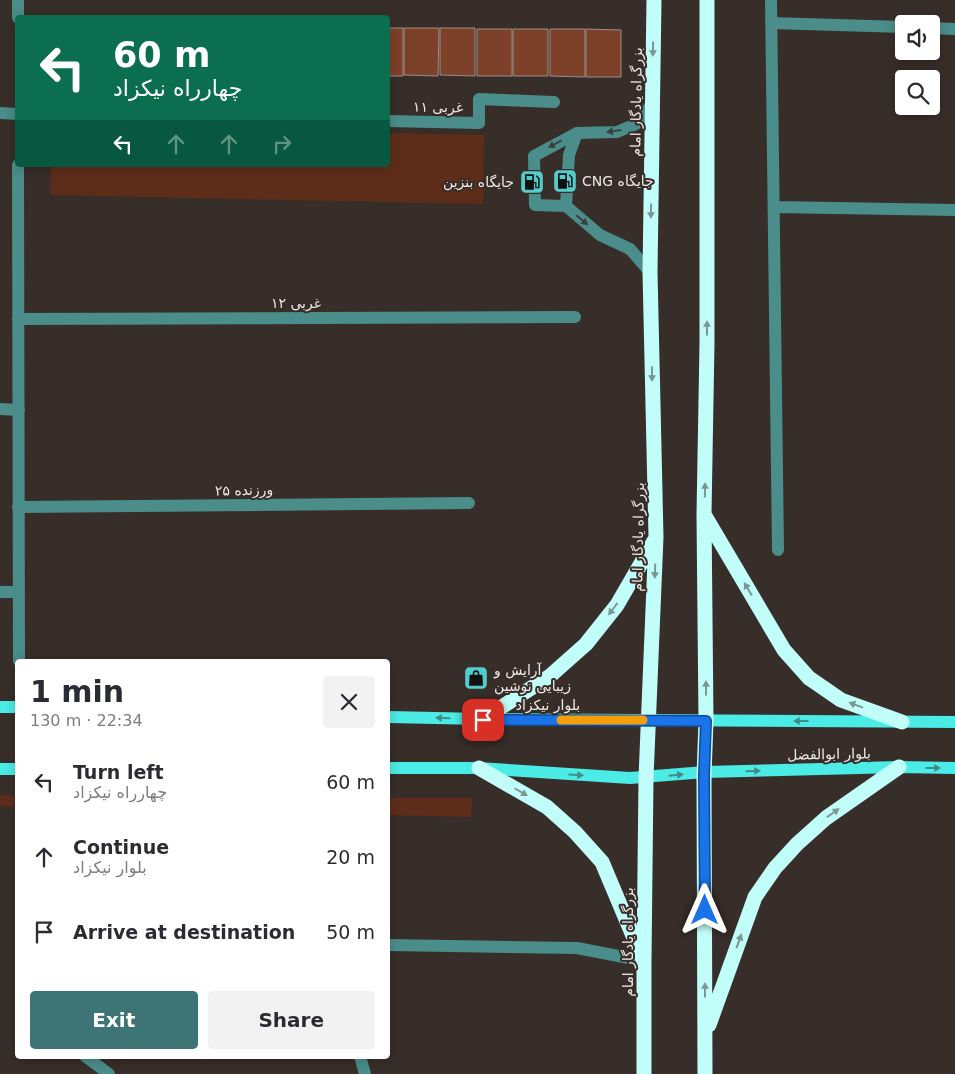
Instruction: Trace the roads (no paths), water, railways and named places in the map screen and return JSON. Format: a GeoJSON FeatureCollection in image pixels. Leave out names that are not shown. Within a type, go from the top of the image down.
{"type":"FeatureCollection","features":[{"type":"Feature","properties":{"kind":"highway","name":"بزرگراه یادگار امام"},"geometry":{"type":"LineString","coordinates":[[644,1074],[646,778],[656,538],[650,272],[654,0]]}},
{"type":"Feature","properties":{"kind":"highway"},"geometry":{"type":"LineString","coordinates":[[705,1074],[706,721],[704,515],[707,323],[707,0]]}},
{"type":"Feature","properties":{"kind":"highway"},"geometry":{"type":"LineString","coordinates":[[704,515],[784,650],[809,678],[841,700],[902,722]]}},
{"type":"Feature","properties":{"kind":"highway"},"geometry":{"type":"LineString","coordinates":[[483,720],[550,676],[586,644],[617,605],[656,538]]}},
{"type":"Feature","properties":{"kind":"highway"},"geometry":{"type":"LineString","coordinates":[[705,1036],[755,897],[775,868],[797,844],[826,818],[899,767]]}},
{"type":"Feature","properties":{"kind":"highway"},"geometry":{"type":"LineString","coordinates":[[479,768],[547,807],[575,832],[602,862],[644,961]]}},
{"type":"Feature","properties":{"kind":"main road"},"geometry":{"type":"LineString","coordinates":[[0,707],[15,708]]}},
{"type":"Feature","properties":{"kind":"main road","name":"بلوار نیکزاد"},"geometry":{"type":"LineString","coordinates":[[390,717],[483,720],[706,721]]}},
{"type":"Feature","properties":{"kind":"main road"},"geometry":{"type":"LineString","coordinates":[[706,721],[955,722]]}},
{"type":"Feature","properties":{"kind":"main road","name":"بلوار ابوالفضل"},"geometry":{"type":"LineString","coordinates":[[646,778],[705,772],[899,767],[955,768]]}},
{"type":"Feature","properties":{"kind":"main road"},"geometry":{"type":"LineString","coordinates":[[0,768],[15,768]]}},
{"type":"Feature","properties":{"kind":"main road"},"geometry":{"type":"LineString","coordinates":[[390,768],[479,768],[646,778]]}},
{"type":"Feature","properties":{"kind":"street"},"geometry":{"type":"LineString","coordinates":[[18,0],[18,15]]}},
{"type":"Feature","properties":{"kind":"street"},"geometry":{"type":"LineString","coordinates":[[771,0],[778,550]]}},
{"type":"Feature","properties":{"kind":"street"},"geometry":{"type":"LineString","coordinates":[[771,23],[895,27]]}},
{"type":"Feature","properties":{"kind":"street"},"geometry":{"type":"LineString","coordinates":[[940,28],[955,29]]}},
{"type":"Feature","properties":{"kind":"street","name":"غربی ۱۱"},"geometry":{"type":"LineString","coordinates":[[390,121],[479,123],[479,99],[554,102]]}},
{"type":"Feature","properties":{"kind":"street"},"geometry":{"type":"LineString","coordinates":[[650,272],[630,249],[600,235],[566,206],[535,205],[534,156],[577,133],[617,132],[636,124],[652,104]]}},
{"type":"Feature","properties":{"kind":"street"},"geometry":{"type":"LineString","coordinates":[[0,113],[15,114]]}},
{"type":"Feature","properties":{"kind":"street"},"geometry":{"type":"LineString","coordinates":[[566,206],[569,155],[577,133]]}},
{"type":"Feature","properties":{"kind":"street"},"geometry":{"type":"LineString","coordinates":[[18,167],[19,659]]}},
{"type":"Feature","properties":{"kind":"street"},"geometry":{"type":"LineString","coordinates":[[774,207],[955,210]]}},
{"type":"Feature","properties":{"kind":"street","name":"غربی ۱۲"},"geometry":{"type":"LineString","coordinates":[[18,319],[575,317]]}},
{"type":"Feature","properties":{"kind":"street"},"geometry":{"type":"LineString","coordinates":[[0,409],[18,410]]}},
{"type":"Feature","properties":{"kind":"street","name":"ورزنده ۲۵"},"geometry":{"type":"LineString","coordinates":[[18,508],[469,503]]}},
{"type":"Feature","properties":{"kind":"street"},"geometry":{"type":"LineString","coordinates":[[0,592],[19,592]]}},
{"type":"Feature","properties":{"kind":"street"},"geometry":{"type":"LineString","coordinates":[[390,945],[577,948],[644,961]]}},
{"type":"Feature","properties":{"kind":"street"},"geometry":{"type":"LineString","coordinates":[[89,1059],[109,1074]]}},
{"type":"Feature","properties":{"kind":"street"},"geometry":{"type":"LineString","coordinates":[[361,1059],[365,1074]]}},
{"type":"Feature","properties":{"kind":"place","name":"CNG جایگاه"},"geometry":{"type":"Point","coordinates":[565,181]}},
{"type":"Feature","properties":{"kind":"place","name":"جایگاه بنزین"},"geometry":{"type":"Point","coordinates":[532,182]}},
{"type":"Feature","properties":{"kind":"place","name":"آرایش و زیبایی نوشین"},"geometry":{"type":"Point","coordinates":[476,678]}}]}
